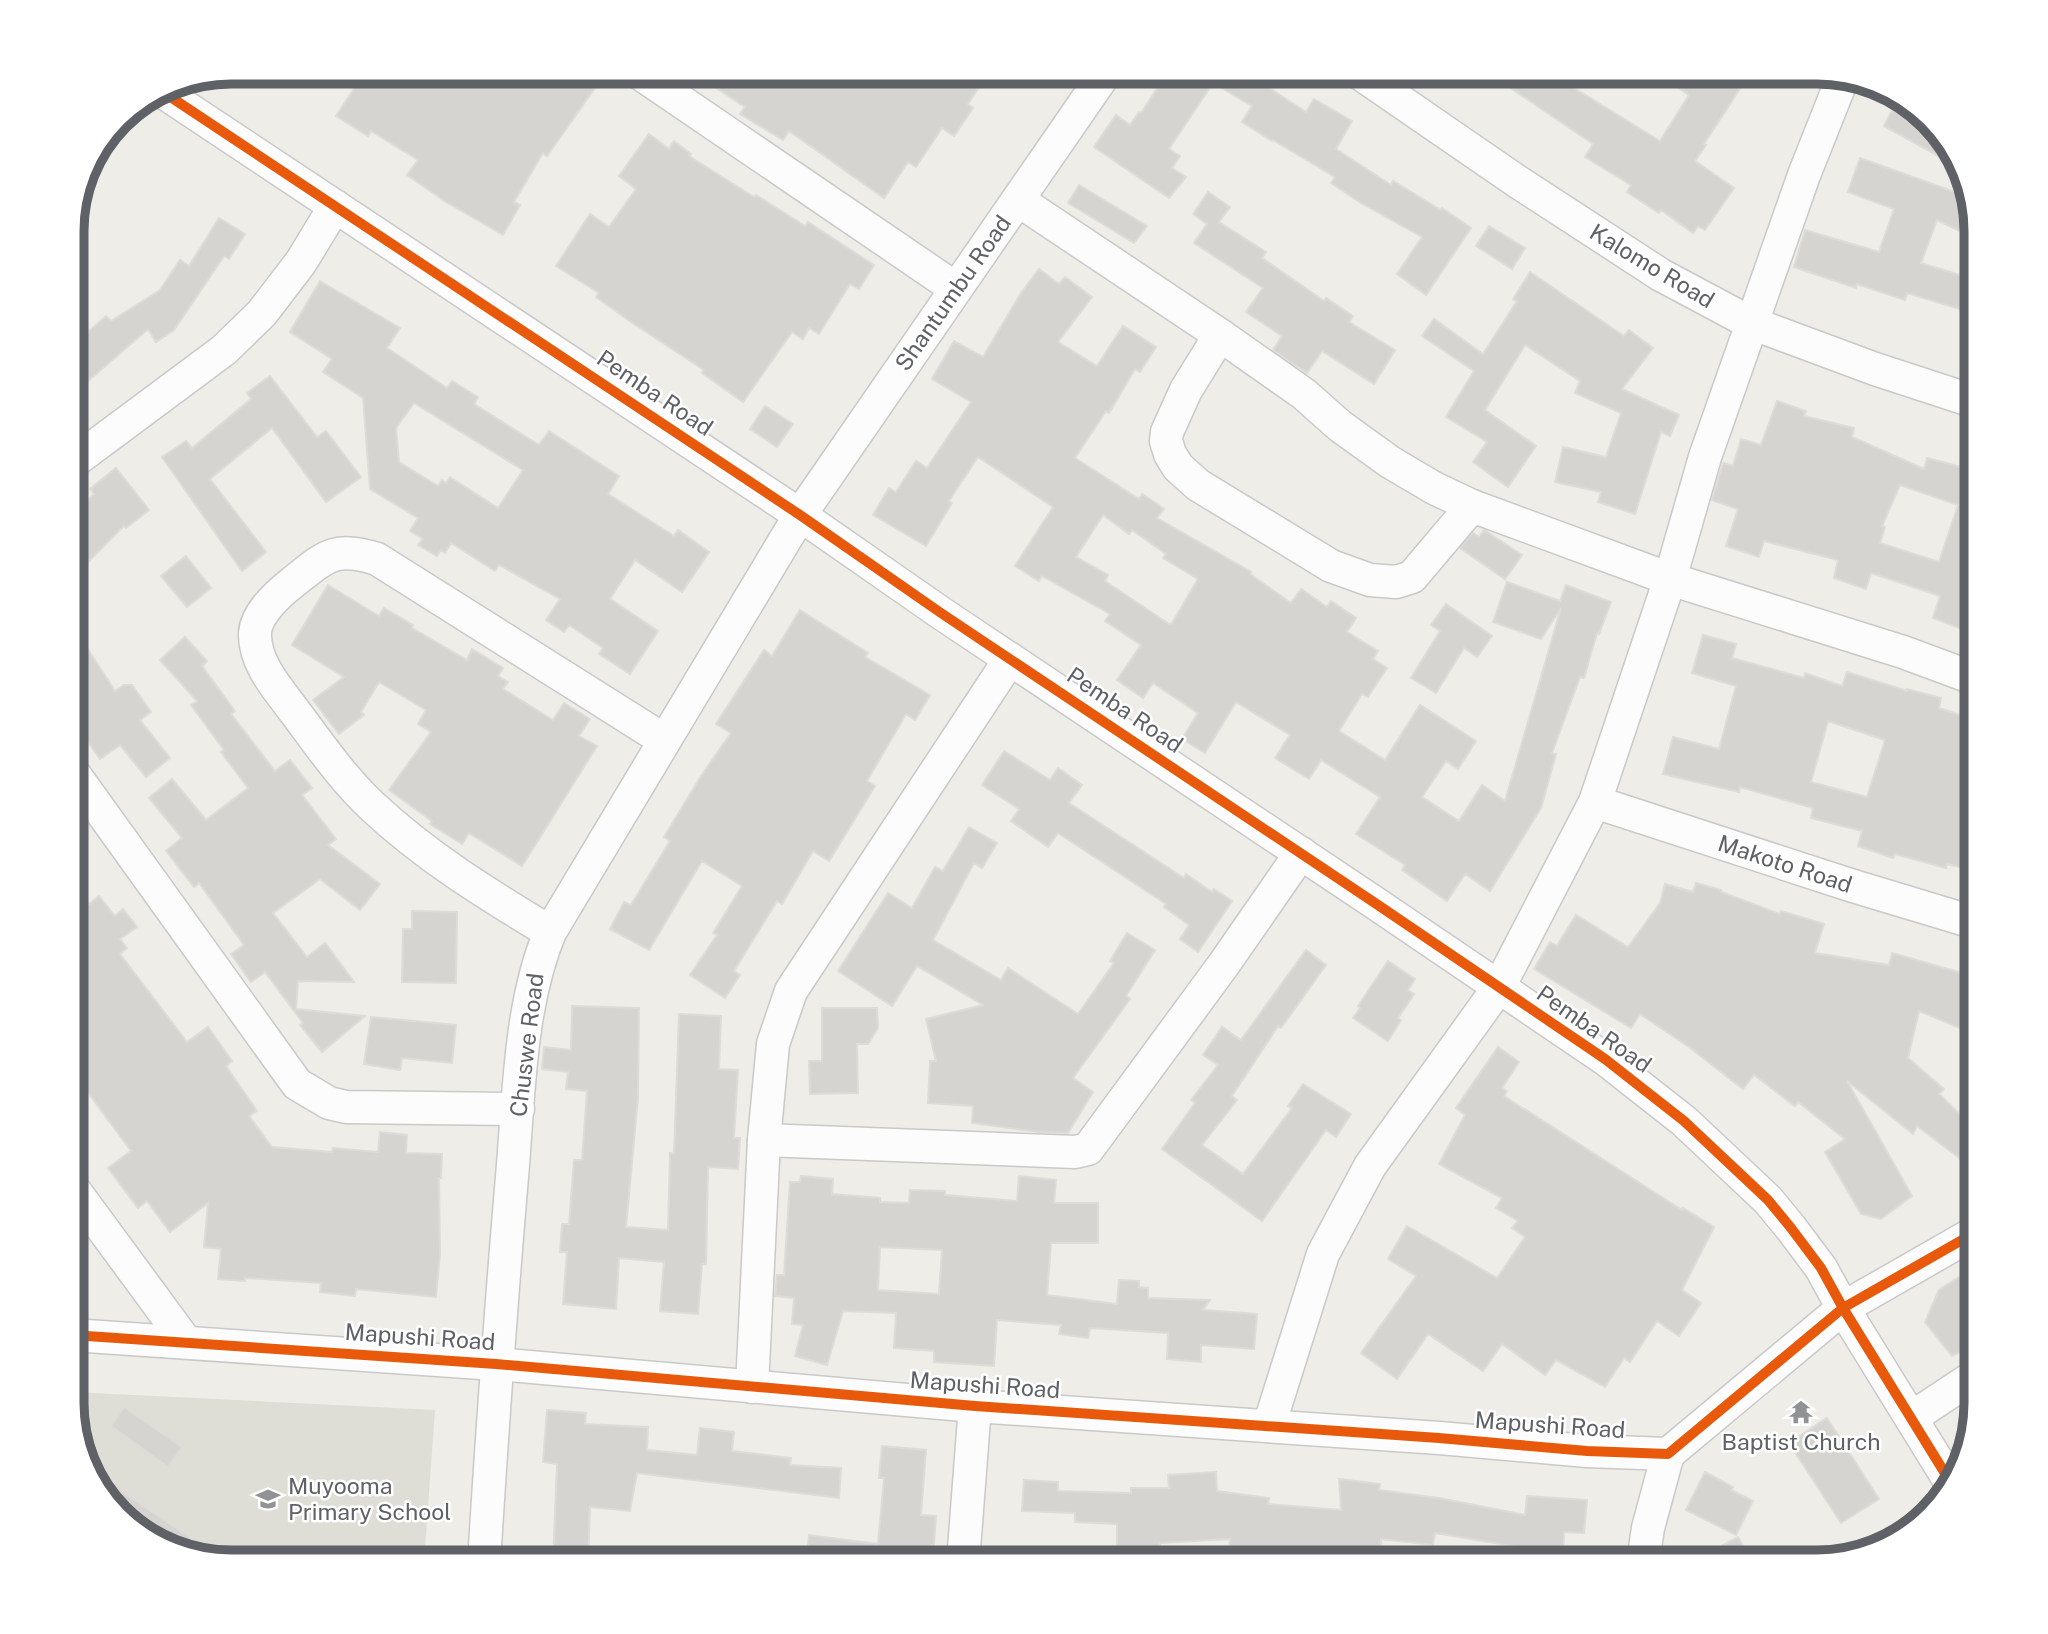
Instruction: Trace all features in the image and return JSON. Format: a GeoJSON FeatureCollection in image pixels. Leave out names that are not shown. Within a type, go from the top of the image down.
{"type":"FeatureCollection","features":[{"type":"Feature","properties":{"kind":"street"},"geometry":{"type":"LineString","coordinates":[[656,84],[955,288]]}},
{"type":"Feature","properties":{"kind":"street","name":"Shantumbu Road"},"geometry":{"type":"LineString","coordinates":[[800,515],[1018,200],[1094,84]]}},
{"type":"Feature","properties":{"kind":"street","name":"Kalomo Road"},"geometry":{"type":"LineString","coordinates":[[1375,84],[1518,182],[1661,275],[1751,323],[1875,369],[1964,398]]}},
{"type":"Feature","properties":{"kind":"street"},"geometry":{"type":"LineString","coordinates":[[1269,1426],[1323,1254],[1370,1166],[1499,987],[1595,802],[1670,579],[1705,457],[1751,323],[1839,85]]}},
{"type":"Feature","properties":{"kind":"street","name":"Pemba Road"},"geometry":{"type":"LineString","coordinates":[[171,97],[800,515],[1301,853],[1605,1059],[1685,1121],[1768,1200],[1821,1268],[1946,1474]]}},
{"type":"Feature","properties":{"kind":"street"},"geometry":{"type":"LineString","coordinates":[[1018,200],[1220,335],[1304,394],[1340,426],[1390,462],[1434,488],[1472,506],[1670,579],[1903,652],[1964,675]]}},
{"type":"Feature","properties":{"kind":"street"},"geometry":{"type":"LineString","coordinates":[[84,454],[224,350],[261,313],[301,262],[335,205]]}},
{"type":"Feature","properties":{"kind":"street"},"geometry":{"type":"LineString","coordinates":[[1220,335],[1186,390],[1167,432],[1166,441],[1170,454],[1178,467],[1198,485],[1331,566],[1370,580],[1396,582],[1412,577],[1472,506]]}},
{"type":"Feature","properties":{"kind":"street","name":"Chuswe Road"},"geometry":{"type":"LineString","coordinates":[[485,1550],[496,1364],[518,1109],[530,992],[537,962],[550,932],[800,515]]}},
{"type":"Feature","properties":{"kind":"street"},"geometry":{"type":"LineString","coordinates":[[550,932],[472,884],[411,841],[370,804],[326,754],[258,658],[255,631],[265,609],[287,586],[319,562],[337,553],[354,552],[377,559],[664,740]]}},
{"type":"Feature","properties":{"kind":"street"},"geometry":{"type":"LineString","coordinates":[[752,1387],[764,1140],[773,1044],[791,991],[1010,659]]}},
{"type":"Feature","properties":{"kind":"street"},"geometry":{"type":"LineString","coordinates":[[84,788],[297,1084],[329,1103],[346,1107],[518,1109]]}},
{"type":"Feature","properties":{"kind":"street","name":"Makoto Road"},"geometry":{"type":"LineString","coordinates":[[1595,802],[1850,886],[1964,919]]}},
{"type":"Feature","properties":{"kind":"street"},"geometry":{"type":"LineString","coordinates":[[764,1140],[1075,1152],[1088,1149],[1224,964],[1301,853]]}},
{"type":"Feature","properties":{"kind":"street"},"geometry":{"type":"LineString","coordinates":[[84,1202],[186,1342]]}},
{"type":"Feature","properties":{"kind":"street"},"geometry":{"type":"LineString","coordinates":[[1645,1550],[1668,1454],[1843,1308],[1964,1239]]}},
{"type":"Feature","properties":{"kind":"street","name":"Mapushi Road"},"geometry":{"type":"LineString","coordinates":[[84,1336],[496,1364],[975,1406],[1587,1451],[1668,1454]]}},
{"type":"Feature","properties":{"kind":"street"},"geometry":{"type":"LineString","coordinates":[[1911,1419],[1964,1383]]}},
{"type":"Feature","properties":{"kind":"street"},"geometry":{"type":"LineString","coordinates":[[964,1550],[975,1406]]}},
{"type":"Feature","properties":{"kind":"shaded area","name":"Muyooma Primary School"},"geometry":{"type":"Polygon","coordinates":[[[84,1393],[435,1410],[425,1550],[231,1550],[211,1549],[174,1539],[149,1525],[127,1507],[114,1493],[95,1460],[87,1432],[84,1393]]]}},
{"type":"Feature","properties":{"kind":"building"},"geometry":{"type":"Polygon","coordinates":[[[357,84],[597,85],[547,156],[543,153],[514,202],[520,205],[503,235],[446,202],[407,175],[418,160],[371,131],[368,136],[336,116],[357,84]]]}},
{"type":"Feature","properties":{"kind":"building"},"geometry":{"type":"Polygon","coordinates":[[[710,84],[981,84],[968,104],[973,108],[954,136],[942,128],[916,167],[908,162],[884,198],[789,131],[783,140],[740,114],[745,107],[710,84]]]}},
{"type":"Feature","properties":{"kind":"building"},"geometry":{"type":"Polygon","coordinates":[[[1160,84],[1212,84],[1169,149],[1180,156],[1172,168],[1186,177],[1169,198],[1094,147],[1116,115],[1130,125],[1139,112],[1141,113],[1160,84]]]}},
{"type":"Feature","properties":{"kind":"building"},"geometry":{"type":"Polygon","coordinates":[[[1215,84],[1263,84],[1306,112],[1314,99],[1352,121],[1336,149],[1391,185],[1393,181],[1441,210],[1442,208],[1471,228],[1426,295],[1397,274],[1422,237],[1361,203],[1331,183],[1335,177],[1242,122],[1252,106],[1215,84]]]}},
{"type":"Feature","properties":{"kind":"building"},"geometry":{"type":"Polygon","coordinates":[[[1505,84],[1567,84],[1660,141],[1689,95],[1672,84],[1743,84],[1695,161],[1734,188],[1705,230],[1698,226],[1693,233],[1661,210],[1659,213],[1627,192],[1631,185],[1585,157],[1593,144],[1505,84]]]}},
{"type":"Feature","properties":{"kind":"building"},"geometry":{"type":"Polygon","coordinates":[[[1894,106],[1921,127],[1946,160],[1884,126],[1894,106]]]}},
{"type":"Feature","properties":{"kind":"building"},"geometry":{"type":"Polygon","coordinates":[[[649,134],[669,149],[674,141],[691,154],[689,156],[754,197],[756,195],[805,226],[808,222],[874,265],[859,289],[850,284],[819,334],[809,328],[803,339],[792,332],[743,402],[702,373],[704,370],[596,297],[599,293],[556,266],[590,214],[609,227],[636,189],[619,176],[649,134]]]}},
{"type":"Feature","properties":{"kind":"building"},"geometry":{"type":"Polygon","coordinates":[[[1860,158],[1959,193],[1964,233],[1937,220],[1921,263],[1964,276],[1964,310],[1907,293],[1905,300],[1857,284],[1856,288],[1794,267],[1805,230],[1879,252],[1894,209],[1848,192],[1860,158]]]}},
{"type":"Feature","properties":{"kind":"building"},"geometry":{"type":"Polygon","coordinates":[[[1079,185],[1147,226],[1134,243],[1068,203],[1079,185]]]}},
{"type":"Feature","properties":{"kind":"building"},"geometry":{"type":"Polygon","coordinates":[[[1208,192],[1230,207],[1219,222],[1266,252],[1262,258],[1324,301],[1326,298],[1353,316],[1349,322],[1395,350],[1374,384],[1322,351],[1307,373],[1273,350],[1282,336],[1246,312],[1263,288],[1194,243],[1207,224],[1193,214],[1208,192]]]}},
{"type":"Feature","properties":{"kind":"building"},"geometry":{"type":"Polygon","coordinates":[[[219,218],[245,234],[229,259],[224,256],[174,330],[156,342],[148,329],[84,385],[84,335],[106,316],[111,321],[160,290],[180,260],[189,266],[219,218]]]}},
{"type":"Feature","properties":{"kind":"building"},"geometry":{"type":"Polygon","coordinates":[[[1489,226],[1525,248],[1512,269],[1476,246],[1489,226]]]}},
{"type":"Feature","properties":{"kind":"building"},"geometry":{"type":"Polygon","coordinates":[[[1039,269],[1059,284],[1065,277],[1092,297],[1058,342],[1097,366],[1123,326],[1156,347],[1140,372],[1135,369],[1109,413],[1106,411],[1075,458],[1139,499],[1142,494],[1164,509],[1157,518],[1251,572],[1250,574],[1291,603],[1301,589],[1327,607],[1331,601],[1356,618],[1347,632],[1378,651],[1373,659],[1387,668],[1368,697],[1362,694],[1339,731],[1385,760],[1420,705],[1476,741],[1458,769],[1446,761],[1422,797],[1459,821],[1482,785],[1505,801],[1561,608],[1541,639],[1493,622],[1507,582],[1560,601],[1566,585],[1611,602],[1599,634],[1597,633],[1584,678],[1580,677],[1552,753],[1556,754],[1541,808],[1490,891],[1465,874],[1447,901],[1402,870],[1405,865],[1356,834],[1380,797],[1321,760],[1309,779],[1275,758],[1290,735],[1236,702],[1205,753],[1182,739],[1198,713],[1153,683],[1143,698],[1117,680],[1141,645],[1105,621],[1110,614],[1042,576],[1039,581],[1015,566],[1053,507],[978,457],[949,501],[952,503],[926,546],[873,515],[889,488],[896,492],[916,461],[927,468],[971,402],[932,379],[954,341],[983,357],[1021,293],[1039,269]],[[1103,515],[1076,557],[1108,575],[1105,581],[1169,624],[1172,623],[1198,579],[1163,558],[1166,554],[1132,530],[1129,534],[1103,515]]]}},
{"type":"Feature","properties":{"kind":"building"},"geometry":{"type":"Polygon","coordinates":[[[1530,272],[1624,336],[1629,330],[1653,348],[1622,389],[1679,415],[1670,436],[1661,432],[1635,514],[1598,502],[1601,492],[1555,482],[1563,447],[1606,457],[1621,413],[1575,393],[1580,381],[1525,345],[1485,410],[1536,446],[1508,487],[1473,462],[1487,442],[1446,417],[1474,371],[1422,336],[1434,319],[1483,354],[1517,301],[1513,299],[1530,272]]]}},
{"type":"Feature","properties":{"kind":"building"},"geometry":{"type":"Polygon","coordinates":[[[320,281],[400,328],[387,348],[447,388],[452,381],[478,397],[474,404],[539,445],[549,431],[619,476],[608,494],[674,536],[678,530],[709,552],[682,592],[635,560],[610,599],[658,631],[630,674],[599,654],[603,648],[569,625],[564,632],[546,620],[560,599],[499,565],[495,571],[451,543],[445,553],[441,550],[437,556],[418,545],[423,539],[410,531],[418,518],[370,489],[363,398],[323,372],[332,359],[290,332],[320,281]],[[414,403],[396,428],[399,462],[438,486],[442,480],[446,483],[450,477],[498,508],[523,470],[414,403]]]}},
{"type":"Feature","properties":{"kind":"building"},"geometry":{"type":"Polygon","coordinates":[[[270,376],[317,437],[326,431],[361,477],[326,502],[272,428],[210,479],[266,552],[242,571],[162,457],[186,441],[192,448],[251,399],[247,393],[270,376]]]}},
{"type":"Feature","properties":{"kind":"building"},"geometry":{"type":"Polygon","coordinates":[[[1777,401],[1806,411],[1804,416],[1854,428],[1852,437],[1924,469],[1927,458],[1964,468],[1964,630],[1933,618],[1940,596],[1871,573],[1866,589],[1834,578],[1838,560],[1764,541],[1759,557],[1726,546],[1738,509],[1712,500],[1723,463],[1733,466],[1741,439],[1761,445],[1777,401]],[[1900,485],[1882,526],[1885,527],[1880,543],[1939,562],[1958,505],[1900,485]]]}},
{"type":"Feature","properties":{"kind":"building"},"geometry":{"type":"Polygon","coordinates":[[[765,406],[793,424],[777,447],[750,429],[765,406]]]}},
{"type":"Feature","properties":{"kind":"building"},"geometry":{"type":"Polygon","coordinates":[[[116,468],[149,510],[126,528],[124,526],[87,563],[84,560],[84,504],[94,494],[90,489],[116,468]]]}},
{"type":"Feature","properties":{"kind":"building"},"geometry":{"type":"Polygon","coordinates":[[[1484,530],[1522,555],[1505,579],[1460,548],[1473,533],[1479,537],[1484,530]]]}},
{"type":"Feature","properties":{"kind":"building"},"geometry":{"type":"Polygon","coordinates":[[[186,556],[211,588],[187,607],[161,576],[186,556]]]}},
{"type":"Feature","properties":{"kind":"building"},"geometry":{"type":"Polygon","coordinates":[[[328,585],[379,616],[384,608],[467,660],[472,649],[503,668],[498,676],[508,682],[503,689],[553,720],[564,703],[590,719],[579,736],[597,746],[522,866],[469,833],[462,844],[430,824],[432,821],[389,790],[431,732],[418,724],[426,710],[379,682],[361,712],[364,715],[339,734],[313,700],[344,677],[292,645],[328,585]]]}},
{"type":"Feature","properties":{"kind":"building"},"geometry":{"type":"Polygon","coordinates":[[[1446,604],[1492,636],[1477,657],[1464,648],[1436,693],[1411,678],[1440,631],[1431,625],[1446,604]]]}},
{"type":"Feature","properties":{"kind":"building"},"geometry":{"type":"Polygon","coordinates":[[[800,610],[868,653],[865,657],[930,695],[915,720],[906,714],[867,781],[875,786],[829,861],[813,851],[782,904],[777,901],[734,971],[740,975],[725,998],[690,975],[717,935],[713,933],[742,886],[702,861],[649,950],[610,929],[624,902],[631,905],[670,841],[664,837],[731,733],[716,724],[764,650],[772,656],[800,610]]]}},
{"type":"Feature","properties":{"kind":"building"},"geometry":{"type":"Polygon","coordinates":[[[1703,635],[1736,644],[1732,658],[1804,678],[1805,673],[1842,686],[1847,672],[1907,691],[1941,698],[1939,708],[1964,716],[1964,868],[1947,864],[1946,868],[1895,854],[1893,858],[1858,846],[1862,831],[1811,818],[1813,808],[1740,787],[1739,792],[1663,774],[1673,737],[1719,749],[1736,686],[1692,673],[1703,635]],[[1828,721],[1811,782],[1867,797],[1885,740],[1828,721]]]}},
{"type":"Feature","properties":{"kind":"building"},"geometry":{"type":"Polygon","coordinates":[[[185,637],[207,661],[202,666],[235,711],[231,714],[275,771],[290,760],[312,788],[302,795],[336,839],[328,845],[380,884],[360,910],[320,879],[273,913],[307,957],[325,943],[354,982],[298,981],[296,1009],[365,1016],[322,1052],[300,1025],[303,1023],[265,972],[251,982],[231,954],[244,945],[199,883],[194,887],[166,851],[182,838],[149,798],[172,779],[206,820],[248,788],[191,705],[197,701],[160,660],[185,637]]]}},
{"type":"Feature","properties":{"kind":"building"},"geometry":{"type":"Polygon","coordinates":[[[84,643],[115,691],[124,685],[132,685],[151,712],[140,720],[170,758],[146,777],[120,745],[100,759],[84,736],[84,643]]]}},
{"type":"Feature","properties":{"kind":"building"},"geometry":{"type":"Polygon","coordinates":[[[1004,751],[1050,780],[1058,768],[1082,785],[1069,803],[1184,878],[1186,874],[1212,892],[1214,889],[1232,901],[1198,952],[1180,939],[1189,925],[1164,907],[1166,904],[1058,833],[1048,847],[1011,821],[1019,809],[982,785],[1004,751]]]}},
{"type":"Feature","properties":{"kind":"building"},"geometry":{"type":"Polygon","coordinates":[[[969,827],[997,843],[982,868],[974,863],[933,940],[1001,980],[1008,968],[1078,1014],[1114,963],[1110,961],[1127,933],[1155,950],[1126,996],[1130,999],[1073,1078],[1093,1092],[1068,1133],[972,1123],[973,1106],[928,1103],[930,1061],[936,1061],[926,1019],[983,1005],[917,966],[892,1006],[838,971],[888,893],[912,908],[935,867],[943,871],[969,827]]]}},
{"type":"Feature","properties":{"kind":"building"},"geometry":{"type":"Polygon","coordinates":[[[1696,883],[1780,914],[1781,911],[1824,924],[1815,953],[1889,965],[1892,953],[1964,974],[1964,1017],[1960,1028],[1919,1011],[1908,1058],[1944,1089],[1939,1094],[1964,1118],[1964,1158],[1962,1160],[1917,1126],[1913,1134],[1847,1081],[1912,1196],[1881,1219],[1861,1214],[1825,1152],[1845,1139],[1798,1102],[1795,1106],[1754,1075],[1743,1089],[1689,1047],[1640,1014],[1631,1028],[1534,969],[1550,942],[1557,946],[1576,915],[1628,947],[1660,903],[1665,884],[1693,892],[1696,883]]]}},
{"type":"Feature","properties":{"kind":"building"},"geometry":{"type":"Polygon","coordinates":[[[99,896],[115,916],[123,909],[137,927],[120,939],[127,948],[120,954],[187,1042],[208,1027],[232,1061],[226,1066],[257,1111],[249,1116],[272,1147],[332,1152],[333,1148],[378,1152],[380,1132],[407,1135],[406,1153],[442,1154],[439,1178],[440,1253],[436,1297],[356,1289],[355,1296],[320,1292],[321,1283],[218,1279],[221,1249],[204,1247],[208,1203],[170,1232],[147,1201],[138,1208],[108,1168],[131,1151],[86,1090],[84,1091],[84,897],[89,904],[99,896]]]}},
{"type":"Feature","properties":{"kind":"building"},"geometry":{"type":"Polygon","coordinates":[[[412,911],[457,912],[456,983],[402,982],[403,929],[412,929],[412,911]]]}},
{"type":"Feature","properties":{"kind":"building"},"geometry":{"type":"Polygon","coordinates":[[[1306,950],[1326,965],[1281,1028],[1278,1026],[1232,1096],[1237,1100],[1202,1145],[1243,1174],[1292,1108],[1288,1106],[1303,1084],[1351,1114],[1336,1137],[1326,1130],[1262,1221],[1162,1149],[1195,1103],[1191,1100],[1218,1065],[1203,1055],[1222,1027],[1241,1040],[1306,950]]]}},
{"type":"Feature","properties":{"kind":"building"},"geometry":{"type":"Polygon","coordinates":[[[1388,961],[1415,979],[1408,990],[1414,994],[1398,1018],[1401,1020],[1388,1041],[1353,1018],[1388,961]]]}},
{"type":"Feature","properties":{"kind":"building"},"geometry":{"type":"Polygon","coordinates":[[[572,1006],[639,1008],[638,1098],[626,1227],[668,1230],[679,1014],[721,1016],[719,1069],[738,1070],[734,1138],[740,1138],[738,1169],[708,1167],[706,1264],[702,1264],[698,1314],[660,1311],[664,1262],[619,1258],[616,1309],[563,1304],[567,1252],[560,1252],[562,1224],[569,1224],[574,1160],[582,1160],[587,1091],[566,1089],[568,1072],[542,1069],[544,1047],[571,1050],[572,1006]]]}},
{"type":"Feature","properties":{"kind":"building"},"geometry":{"type":"Polygon","coordinates":[[[822,1008],[877,1008],[878,1028],[868,1044],[857,1044],[858,1093],[810,1094],[809,1061],[822,1061],[822,1008]]]}},
{"type":"Feature","properties":{"kind":"building"},"geometry":{"type":"Polygon","coordinates":[[[371,1017],[456,1025],[452,1063],[402,1058],[400,1070],[364,1064],[371,1017]]]}},
{"type":"Feature","properties":{"kind":"building"},"geometry":{"type":"Polygon","coordinates":[[[1498,1047],[1519,1062],[1502,1088],[1507,1091],[1504,1096],[1682,1210],[1683,1208],[1714,1227],[1682,1290],[1701,1303],[1679,1336],[1657,1321],[1630,1362],[1624,1358],[1605,1387],[1556,1360],[1545,1375],[1502,1344],[1483,1371],[1428,1334],[1397,1379],[1361,1353],[1416,1276],[1388,1259],[1407,1226],[1497,1278],[1525,1237],[1512,1228],[1518,1221],[1496,1208],[1502,1198],[1439,1164],[1465,1115],[1456,1108],[1498,1047]]]}},
{"type":"Feature","properties":{"kind":"building"},"geometry":{"type":"Polygon","coordinates":[[[801,1176],[833,1179],[832,1194],[880,1198],[880,1202],[909,1203],[910,1190],[945,1191],[945,1195],[1017,1201],[1019,1176],[1056,1180],[1054,1203],[1098,1203],[1098,1243],[1051,1243],[1047,1295],[1117,1304],[1119,1280],[1139,1281],[1139,1287],[1148,1288],[1148,1298],[1210,1300],[1203,1310],[1257,1314],[1254,1349],[1201,1345],[1201,1362],[1167,1359],[1168,1333],[1090,1328],[1088,1338],[1059,1334],[1061,1325],[997,1320],[994,1366],[934,1362],[934,1351],[894,1348],[896,1313],[843,1311],[827,1365],[795,1356],[803,1325],[792,1324],[794,1298],[775,1296],[777,1275],[784,1275],[790,1182],[800,1182],[801,1176]],[[880,1247],[878,1290],[939,1294],[942,1250],[880,1247]]]}},
{"type":"Feature","properties":{"kind":"building"},"geometry":{"type":"Polygon","coordinates":[[[1964,1274],[1964,1350],[1952,1356],[1925,1322],[1939,1290],[1964,1274]]]}},
{"type":"Feature","properties":{"kind":"building"},"geometry":{"type":"Polygon","coordinates":[[[124,1407],[182,1447],[168,1467],[111,1426],[124,1407]]]}},
{"type":"Feature","properties":{"kind":"building"},"geometry":{"type":"Polygon","coordinates":[[[547,1410],[586,1413],[585,1424],[648,1427],[647,1450],[697,1455],[700,1428],[734,1432],[732,1451],[791,1458],[790,1465],[841,1468],[839,1498],[637,1473],[630,1511],[590,1507],[588,1550],[553,1550],[557,1464],[543,1462],[547,1410]]]}},
{"type":"Feature","properties":{"kind":"building"},"geometry":{"type":"Polygon","coordinates":[[[1827,1418],[1879,1499],[1841,1523],[1789,1443],[1827,1418]]]}},
{"type":"Feature","properties":{"kind":"building"},"geometry":{"type":"Polygon","coordinates":[[[882,1446],[926,1450],[921,1515],[936,1516],[934,1545],[931,1545],[930,1550],[807,1550],[809,1535],[878,1544],[884,1478],[879,1478],[882,1446]]]}},
{"type":"Feature","properties":{"kind":"building"},"geometry":{"type":"Polygon","coordinates":[[[1216,1472],[1217,1491],[1269,1498],[1268,1504],[1341,1510],[1339,1479],[1380,1484],[1379,1490],[1439,1498],[1525,1515],[1527,1496],[1587,1500],[1584,1533],[1564,1532],[1563,1550],[1530,1550],[1435,1533],[1433,1545],[1381,1539],[1381,1550],[1229,1550],[1230,1539],[1160,1543],[1160,1550],[1117,1550],[1117,1524],[1075,1522],[1075,1513],[1022,1511],[1024,1480],[1058,1482],[1058,1491],[1131,1493],[1131,1488],[1169,1488],[1168,1475],[1216,1472]]]}},
{"type":"Feature","properties":{"kind":"building"},"geometry":{"type":"Polygon","coordinates":[[[1705,1472],[1753,1501],[1736,1535],[1686,1510],[1705,1472]]]}},
{"type":"Feature","properties":{"kind":"building"},"geometry":{"type":"Polygon","coordinates":[[[107,1481],[205,1548],[174,1539],[149,1525],[127,1507],[107,1481]]]}},
{"type":"Feature","properties":{"kind":"building"},"geometry":{"type":"Polygon","coordinates":[[[1738,1537],[1745,1550],[1714,1550],[1738,1537]]]}},
{"type":"Feature","properties":{"kind":"cycle path"},"geometry":{"type":"LineString","coordinates":[[171,97],[800,515],[941,613],[1605,1059],[1684,1121],[1768,1200],[1791,1228],[1821,1268],[1946,1474]]}},
{"type":"Feature","properties":{"kind":"cycle path"},"geometry":{"type":"LineString","coordinates":[[84,1336],[496,1364],[975,1406],[1439,1438],[1587,1451],[1668,1454],[1843,1308],[1964,1239]]}},
{"type":"Feature","properties":{"kind":"place","name":"Baptist Church"},"geometry":{"type":"Point","coordinates":[1801,1412]}},
{"type":"Feature","properties":{"kind":"place","name":"Muyooma Primary School"},"geometry":{"type":"Point","coordinates":[268,1499]}}]}
